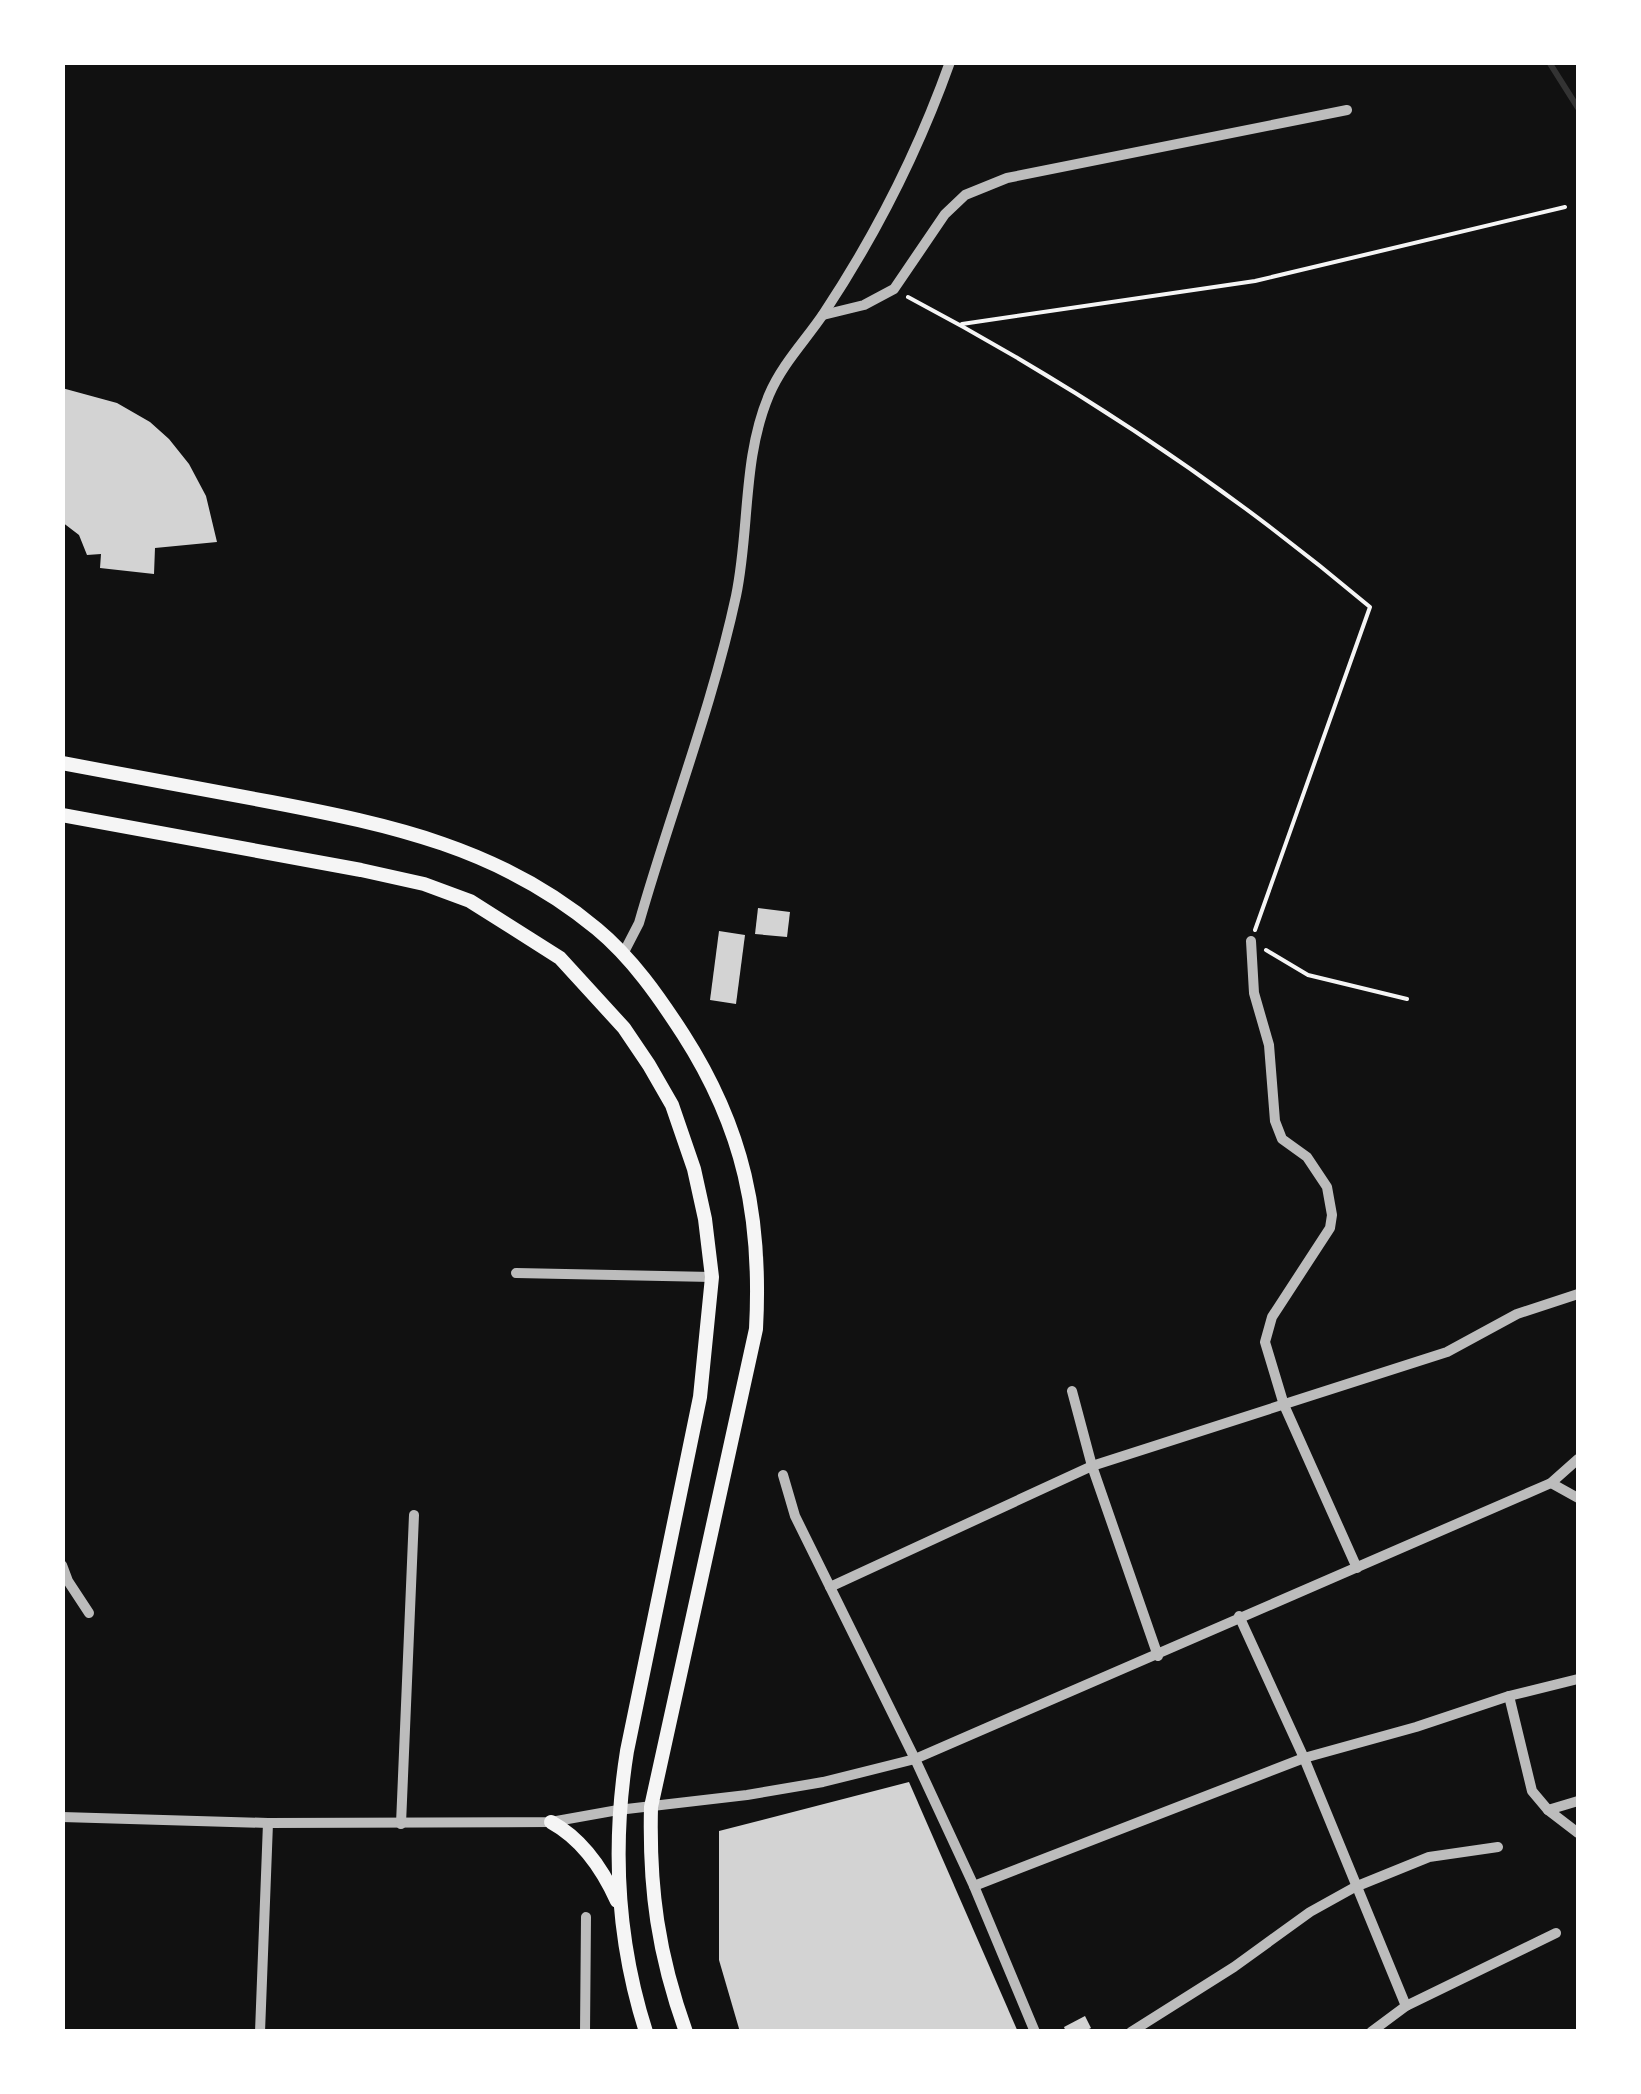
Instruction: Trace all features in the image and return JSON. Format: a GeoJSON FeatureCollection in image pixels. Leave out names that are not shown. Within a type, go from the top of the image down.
{"type":"FeatureCollection","features":[{"type":"Feature","properties":{"kind":"main road"},"geometry":{"type":"LineString","coordinates":[[62,763],[384,824],[472,854],[552,894],[600,931],[661,1000],[717,1094],[738,1143],[759,1272],[756,1329],[651,1808],[654,1917],[686,2032]]}},
{"type":"Feature","properties":{"kind":"main road"},"geometry":{"type":"LineString","coordinates":[[62,815],[424,884],[470,902],[560,958],[624,1028],[672,1105],[694,1169],[712,1277],[700,1397],[626,1751],[618,1810],[621,1914]]}},
{"type":"Feature","properties":{"kind":"main road"},"geometry":{"type":"LineString","coordinates":[[551,1822],[574,1839],[597,1866],[616,1898],[646,2032]]}},
{"type":"Feature","properties":{"kind":"street"},"geometry":{"type":"LineString","coordinates":[[622,954],[638,923],[737,593],[753,440],[770,393],[880,218],[936,101],[950,62]]}},
{"type":"Feature","properties":{"kind":"street"},"geometry":{"type":"LineString","coordinates":[[823,314],[864,306],[894,290],[945,214],[965,195],[1007,178],[1347,110]]}},
{"type":"Feature","properties":{"kind":"street"},"geometry":{"type":"LineString","coordinates":[[1251,941],[1254,992],[1269,1045],[1274,1121],[1282,1139],[1307,1157],[1327,1187],[1332,1215],[1330,1228],[1272,1317],[1265,1342],[1284,1405],[1358,1568]]}},
{"type":"Feature","properties":{"kind":"street"},"geometry":{"type":"LineString","coordinates":[[516,1273],[712,1277]]}},
{"type":"Feature","properties":{"kind":"street"},"geometry":{"type":"LineString","coordinates":[[830,1587],[1092,1466],[1446,1352],[1517,1314],[1578,1294]]}},
{"type":"Feature","properties":{"kind":"street"},"geometry":{"type":"LineString","coordinates":[[1072,1391],[1092,1466],[1158,1656]]}},
{"type":"Feature","properties":{"kind":"street"},"geometry":{"type":"LineString","coordinates":[[62,1816],[268,1824],[551,1822],[785,1788],[915,1759],[1551,1483],[1578,1459]]}},
{"type":"Feature","properties":{"kind":"street"},"geometry":{"type":"LineString","coordinates":[[784,1481],[795,1516],[974,1886],[1035,2032]]}},
{"type":"Feature","properties":{"kind":"street"},"geometry":{"type":"LineString","coordinates":[[1551,1483],[1578,1498]]}},
{"type":"Feature","properties":{"kind":"street"},"geometry":{"type":"LineString","coordinates":[[400,1824],[414,1515]]}},
{"type":"Feature","properties":{"kind":"street"},"geometry":{"type":"LineString","coordinates":[[62,1564],[89,1613]]}},
{"type":"Feature","properties":{"kind":"street"},"geometry":{"type":"LineString","coordinates":[[1239,1616],[1304,1758],[1406,2006]]}},
{"type":"Feature","properties":{"kind":"street"},"geometry":{"type":"LineString","coordinates":[[974,1886],[1304,1758],[1416,1728],[1509,1696],[1578,1680]]}},
{"type":"Feature","properties":{"kind":"street"},"geometry":{"type":"LineString","coordinates":[[1509,1696],[1532,1791],[1548,1810],[1578,1833]]}},
{"type":"Feature","properties":{"kind":"street"},"geometry":{"type":"LineString","coordinates":[[1548,1810],[1578,1801]]}},
{"type":"Feature","properties":{"kind":"street"},"geometry":{"type":"LineString","coordinates":[[260,2032],[268,1824]]}},
{"type":"Feature","properties":{"kind":"street"},"geometry":{"type":"LineString","coordinates":[[1131,2032],[1234,1967],[1310,1912],[1355,1887],[1428,1857],[1498,1847]]}},
{"type":"Feature","properties":{"kind":"street"},"geometry":{"type":"LineString","coordinates":[[585,2032],[586,1917]]}},
{"type":"Feature","properties":{"kind":"street"},"geometry":{"type":"LineString","coordinates":[[1371,2032],[1406,2006],[1556,1933]]}},
{"type":"Feature","properties":{"kind":"path"},"geometry":{"type":"LineString","coordinates":[[960,324],[1255,282],[1565,207]]}},
{"type":"Feature","properties":{"kind":"path"},"geometry":{"type":"LineString","coordinates":[[894,290],[1048,376],[1292,541],[1370,607],[1251,941],[1308,976],[1407,999]]}},
{"type":"Feature","properties":{"kind":"building"},"geometry":{"type":"Polygon","coordinates":[[[62,388],[117,403],[150,422],[169,439],[189,464],[206,496],[217,542],[155,548],[154,574],[100,568],[101,554],[87,555],[79,535],[62,522],[62,388]]]}},
{"type":"Feature","properties":{"kind":"building"},"geometry":{"type":"Polygon","coordinates":[[[758,908],[790,912],[787,937],[755,934],[758,908]]]}},
{"type":"Feature","properties":{"kind":"building"},"geometry":{"type":"Polygon","coordinates":[[[719,931],[745,935],[736,1004],[710,1000],[719,931]]]}},
{"type":"Feature","properties":{"kind":"building"},"geometry":{"type":"Polygon","coordinates":[[[909,1782],[1018,2032],[740,2032],[719,1960],[719,1831],[909,1782]]]}},
{"type":"Feature","properties":{"kind":"building"},"geometry":{"type":"Polygon","coordinates":[[[1085,2016],[1091,2028],[1066,2032],[1064,2027],[1085,2016]]]}},
{"type":"Feature","properties":{"kind":"waterway"},"geometry":{"type":"LineString","coordinates":[[1549,62],[1578,108]]}}]}
